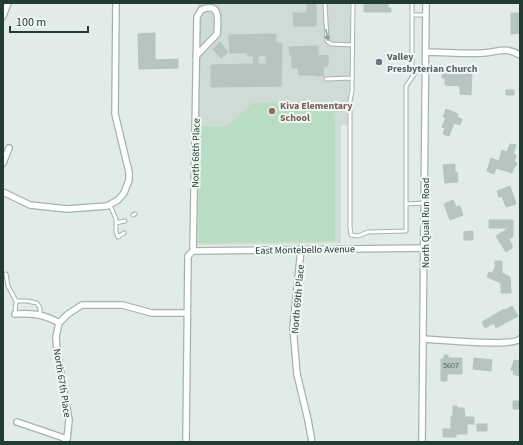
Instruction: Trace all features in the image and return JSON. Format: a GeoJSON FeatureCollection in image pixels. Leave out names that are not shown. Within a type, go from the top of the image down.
{"type":"FeatureCollection","features":[{"type":"Feature","properties":{"kind":"street"},"geometry":{"type":"LineString","coordinates":[[3,16],[8,3]]}},
{"type":"Feature","properties":{"kind":"street"},"geometry":{"type":"LineString","coordinates":[[3,192],[30,205],[67,208],[107,206],[118,200],[124,193],[129,180],[129,172],[115,114],[116,3]]}},
{"type":"Feature","properties":{"kind":"street","name":"North Quail Run Road"},"geometry":{"type":"LineString","coordinates":[[422,442],[425,248],[426,3]]}},
{"type":"Feature","properties":{"kind":"street","name":"North 68th Place"},"geometry":{"type":"LineString","coordinates":[[194,251],[196,56],[197,17],[201,10],[209,8],[213,9],[217,11],[218,15],[217,34],[196,56]]}},
{"type":"Feature","properties":{"kind":"street"},"geometry":{"type":"LineString","coordinates":[[426,52],[484,53],[499,49],[513,51],[520,55]]}},
{"type":"Feature","properties":{"kind":"street"},"geometry":{"type":"LineString","coordinates":[[3,162],[9,148]]}},
{"type":"Feature","properties":{"kind":"street","name":"East Montebello Avenue"},"geometry":{"type":"LineString","coordinates":[[194,251],[425,248]]}},
{"type":"Feature","properties":{"kind":"street","name":"North 69th Place"},"geometry":{"type":"LineString","coordinates":[[301,249],[293,328],[297,374],[312,442]]}},
{"type":"Feature","properties":{"kind":"street"},"geometry":{"type":"LineString","coordinates":[[186,442],[188,256],[194,251]]}},
{"type":"Feature","properties":{"kind":"street"},"geometry":{"type":"LineString","coordinates":[[15,314],[40,314],[59,323],[68,314],[82,305],[122,305],[152,313],[187,313]]}},
{"type":"Feature","properties":{"kind":"street","name":"North 67th Place"},"geometry":{"type":"LineString","coordinates":[[59,323],[56,337],[69,420],[66,441]]}},
{"type":"Feature","properties":{"kind":"street"},"geometry":{"type":"LineString","coordinates":[[423,339],[504,343],[517,341],[520,339]]}},
{"type":"Feature","properties":{"kind":"street"},"geometry":{"type":"LineString","coordinates":[[17,422],[66,441]]}},
{"type":"Feature","properties":{"kind":"lane"},"geometry":{"type":"LineString","coordinates":[[325,3],[326,41],[331,44],[352,45]]}},
{"type":"Feature","properties":{"kind":"lane"},"geometry":{"type":"LineString","coordinates":[[353,3],[352,78],[350,101],[351,235],[358,236],[368,232],[406,231],[406,86],[418,70],[426,70]]}},
{"type":"Feature","properties":{"kind":"lane"},"geometry":{"type":"LineString","coordinates":[[412,3],[413,76]]}},
{"type":"Feature","properties":{"kind":"lane"},"geometry":{"type":"LineString","coordinates":[[412,15],[426,15]]}},
{"type":"Feature","properties":{"kind":"lane"},"geometry":{"type":"LineString","coordinates":[[326,79],[352,78]]}},
{"type":"Feature","properties":{"kind":"lane"},"geometry":{"type":"LineString","coordinates":[[406,204],[425,203]]}},
{"type":"Feature","properties":{"kind":"lane"},"geometry":{"type":"LineString","coordinates":[[110,205],[115,214],[116,232],[118,237],[124,233]]}},
{"type":"Feature","properties":{"kind":"lane"},"geometry":{"type":"LineString","coordinates":[[116,223],[125,221]]}},
{"type":"Feature","properties":{"kind":"lane"},"geometry":{"type":"LineString","coordinates":[[6,274],[8,286],[16,301],[15,314]]}},
{"type":"Feature","properties":{"kind":"lane"},"geometry":{"type":"LineString","coordinates":[[16,301],[37,303],[40,308],[40,314]]}},
{"type":"Feature","properties":{"kind":"shaded area","name":"Kiva Elementary School"},"geometry":{"type":"Polygon","coordinates":[[[198,3],[351,3],[348,125],[341,125],[341,243],[196,245],[198,3]]]}},
{"type":"Feature","properties":{"kind":"green space"},"geometry":{"type":"Polygon","coordinates":[[[333,102],[335,125],[335,241],[199,243],[198,126],[226,127],[252,103],[333,102]]]}},
{"type":"Feature","properties":{"kind":"building"},"geometry":{"type":"Polygon","coordinates":[[[307,3],[316,3],[316,26],[294,26],[293,13],[307,13],[307,3]]]}},
{"type":"Feature","properties":{"kind":"building"},"geometry":{"type":"Polygon","coordinates":[[[364,3],[388,3],[388,8],[391,8],[391,12],[364,12],[364,3]]]}},
{"type":"Feature","properties":{"kind":"building"},"geometry":{"type":"Polygon","coordinates":[[[511,13],[519,13],[520,33],[511,34],[511,13]]]}},
{"type":"Feature","properties":{"kind":"building"},"geometry":{"type":"Polygon","coordinates":[[[155,33],[155,60],[178,59],[178,68],[139,69],[138,34],[155,33]]]}},
{"type":"Feature","properties":{"kind":"building"},"geometry":{"type":"Polygon","coordinates":[[[276,34],[276,43],[282,43],[281,86],[211,87],[211,65],[254,64],[253,56],[247,56],[247,53],[230,53],[229,35],[276,34]],[[266,55],[258,56],[258,64],[266,64],[266,55]]]}},
{"type":"Feature","properties":{"kind":"building"},"geometry":{"type":"Polygon","coordinates":[[[220,42],[228,52],[221,58],[213,49],[220,42]]]}},
{"type":"Feature","properties":{"kind":"building"},"geometry":{"type":"Polygon","coordinates":[[[318,46],[318,56],[328,55],[328,66],[323,66],[324,76],[299,75],[298,68],[292,68],[292,55],[290,55],[289,47],[318,46]]]}},
{"type":"Feature","properties":{"kind":"building"},"geometry":{"type":"Polygon","coordinates":[[[443,68],[472,72],[471,95],[460,94],[460,86],[445,85],[445,78],[442,78],[443,68]]]}},
{"type":"Feature","properties":{"kind":"building"},"geometry":{"type":"Polygon","coordinates":[[[506,90],[514,90],[514,95],[506,95],[506,90]]]}},
{"type":"Feature","properties":{"kind":"building"},"geometry":{"type":"Polygon","coordinates":[[[446,109],[458,114],[457,117],[462,119],[460,125],[454,123],[449,136],[443,134],[445,128],[442,127],[446,117],[443,117],[446,109]]]}},
{"type":"Feature","properties":{"kind":"building"},"geometry":{"type":"Polygon","coordinates":[[[510,144],[516,145],[513,154],[516,155],[514,162],[517,163],[512,173],[496,168],[494,174],[487,171],[491,158],[499,161],[502,150],[507,152],[510,144]]]}},
{"type":"Feature","properties":{"kind":"building"},"geometry":{"type":"Polygon","coordinates":[[[455,164],[455,172],[457,172],[458,182],[445,183],[443,165],[455,164]]]}},
{"type":"Feature","properties":{"kind":"building"},"geometry":{"type":"Polygon","coordinates":[[[510,186],[516,204],[506,207],[502,196],[499,197],[497,191],[510,186]]]}},
{"type":"Feature","properties":{"kind":"building"},"geometry":{"type":"Polygon","coordinates":[[[453,200],[456,207],[460,206],[463,215],[450,220],[444,204],[453,200]]]}},
{"type":"Feature","properties":{"kind":"building"},"geometry":{"type":"Polygon","coordinates":[[[489,220],[513,220],[513,237],[509,239],[512,248],[506,252],[496,236],[509,228],[489,228],[489,220]]]}},
{"type":"Feature","properties":{"kind":"building"},"geometry":{"type":"Polygon","coordinates":[[[473,231],[473,240],[464,240],[464,232],[473,231]]]}},
{"type":"Feature","properties":{"kind":"building"},"geometry":{"type":"Polygon","coordinates":[[[495,261],[502,261],[502,273],[510,277],[511,293],[501,293],[501,283],[487,277],[489,272],[492,273],[495,268],[495,261]]]}},
{"type":"Feature","properties":{"kind":"building"},"geometry":{"type":"Polygon","coordinates":[[[512,306],[518,316],[496,328],[494,323],[485,328],[482,322],[512,306]]]}},
{"type":"Feature","properties":{"kind":"building"},"geometry":{"type":"Polygon","coordinates":[[[444,355],[448,355],[448,358],[462,358],[462,374],[447,374],[447,381],[441,381],[441,359],[444,359],[444,355]]]}},
{"type":"Feature","properties":{"kind":"building"},"geometry":{"type":"Polygon","coordinates":[[[474,358],[492,360],[491,371],[473,369],[474,358]]]}},
{"type":"Feature","properties":{"kind":"building"},"geometry":{"type":"Polygon","coordinates":[[[514,360],[520,361],[520,376],[513,374],[514,371],[511,370],[514,360]]]}},
{"type":"Feature","properties":{"kind":"building"},"geometry":{"type":"Polygon","coordinates":[[[513,401],[520,401],[520,409],[513,409],[513,401]]]}},
{"type":"Feature","properties":{"kind":"building"},"geometry":{"type":"Polygon","coordinates":[[[453,406],[457,406],[457,408],[464,408],[465,417],[474,417],[474,424],[467,424],[467,434],[456,434],[456,437],[443,437],[443,429],[451,429],[453,406]]]}},
{"type":"Feature","properties":{"kind":"building"},"geometry":{"type":"Polygon","coordinates":[[[477,424],[487,424],[487,431],[477,431],[477,424]]]}},
{"type":"Feature","properties":{"kind":"place","name":"Valley Presbyterian Church"},"geometry":{"type":"Point","coordinates":[379,62]}},
{"type":"Feature","properties":{"kind":"place","name":"Kiva Elementary School"},"geometry":{"type":"Point","coordinates":[272,111]}}]}
